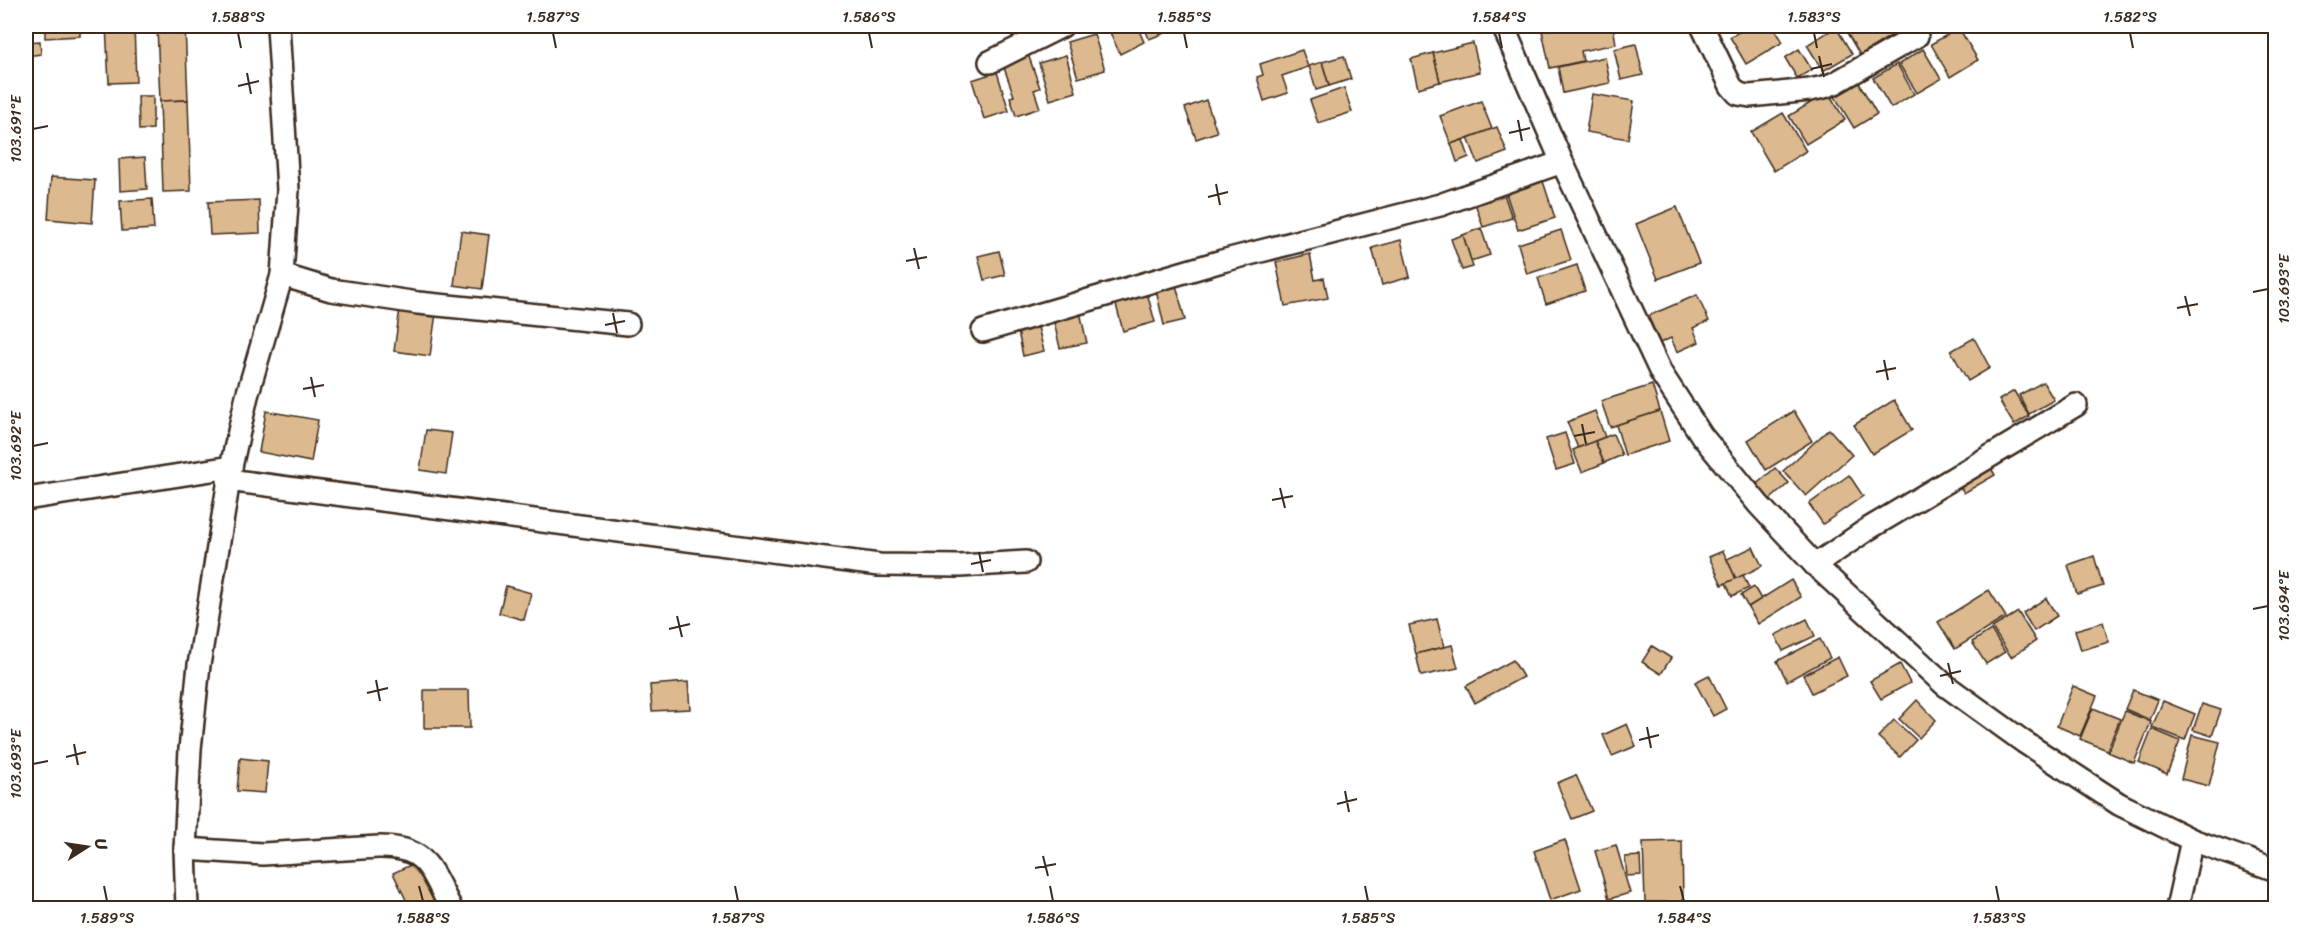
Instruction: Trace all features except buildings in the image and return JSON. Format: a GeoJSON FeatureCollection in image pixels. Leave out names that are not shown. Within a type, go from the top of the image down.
{"type":"FeatureCollection","features":[{"type":"Feature","properties":{"kind":"street"},"geometry":{"type":"LineString","coordinates":[[187,909],[185,849],[190,749],[199,665],[230,473],[247,396],[282,275],[288,190],[278,26]]}},
{"type":"Feature","properties":{"kind":"street"},"geometry":{"type":"LineString","coordinates":[[990,62],[1062,26]]}},
{"type":"Feature","properties":{"kind":"street"},"geometry":{"type":"LineString","coordinates":[[1503,26],[1562,162],[1661,373],[1702,436],[1759,506],[1815,565],[1953,692],[2024,742],[2119,804],[2192,840],[2276,870]]}},
{"type":"Feature","properties":{"kind":"street"},"geometry":{"type":"LineString","coordinates":[[1702,26],[1731,86],[1738,94],[1750,96],[1810,90],[1835,83],[1917,36]]}},
{"type":"Feature","properties":{"kind":"street"},"geometry":{"type":"LineString","coordinates":[[983,331],[1222,261],[1440,205],[1562,162]]}},
{"type":"Feature","properties":{"kind":"street"},"geometry":{"type":"LineString","coordinates":[[282,275],[331,290],[418,303],[628,324]]}},
{"type":"Feature","properties":{"kind":"street"},"geometry":{"type":"LineString","coordinates":[[1815,565],[1868,529],[2076,405]]}},
{"type":"Feature","properties":{"kind":"street"},"geometry":{"type":"LineString","coordinates":[[26,499],[230,473],[879,565],[960,566],[1026,562]]}},
{"type":"Feature","properties":{"kind":"street"},"geometry":{"type":"LineString","coordinates":[[2177,909],[2192,840]]}},
{"type":"Feature","properties":{"kind":"street"},"geometry":{"type":"LineString","coordinates":[[185,849],[263,854],[378,847],[408,849],[418,854],[426,863],[451,909]]}}]}
